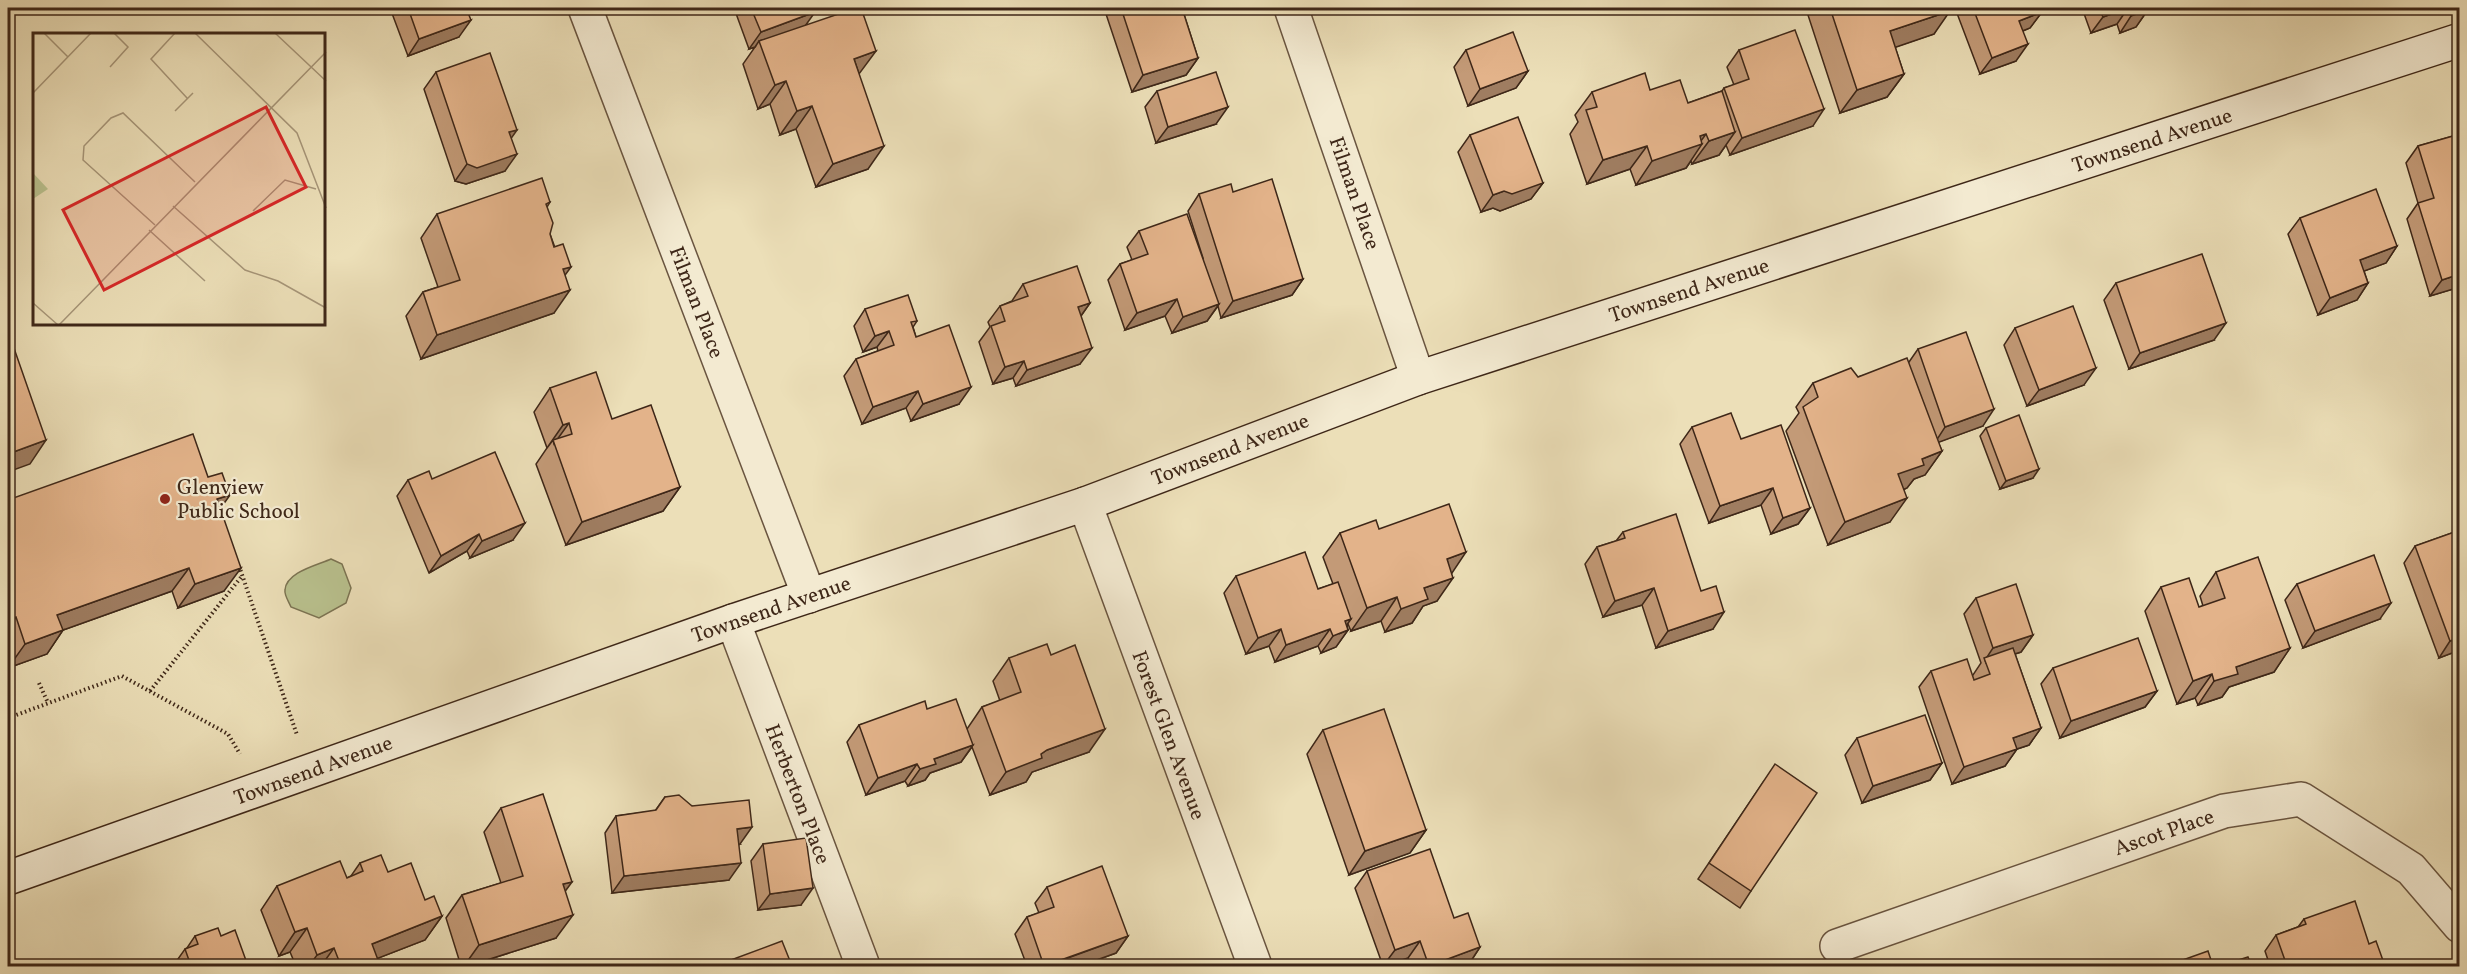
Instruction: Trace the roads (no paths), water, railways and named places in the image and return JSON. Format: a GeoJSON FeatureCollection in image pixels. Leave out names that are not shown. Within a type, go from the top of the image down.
{"type":"FeatureCollection","features":[{"type":"Feature","properties":{"kind":"street","name":"Filman Place"},"geometry":{"type":"LineString","coordinates":[[585,8],[809,596]]}},
{"type":"Feature","properties":{"kind":"street","name":"Filman Place"},"geometry":{"type":"LineString","coordinates":[[1291,8],[1418,378]]}},
{"type":"Feature","properties":{"kind":"street","name":"Townsend Avenue"},"geometry":{"type":"LineString","coordinates":[[8,878],[733,621],[1085,504],[1418,378],[2460,40]]}},
{"type":"Feature","properties":{"kind":"street","name":"Forest Glen Avenue"},"geometry":{"type":"LineString","coordinates":[[1085,504],[1255,966]]}},
{"type":"Feature","properties":{"kind":"street","name":"Herberton Place"},"geometry":{"type":"LineString","coordinates":[[733,621],[863,966]]}},
{"type":"Feature","properties":{"kind":"street","name":"Ascot Place"},"geometry":{"type":"LineString","coordinates":[[1837,946],[2224,811],[2301,798],[2411,869],[2460,926]]}},
{"type":"Feature","properties":{"kind":"place","name":"Glenview Public School"},"geometry":{"type":"Point","coordinates":[165,499]}}]}
